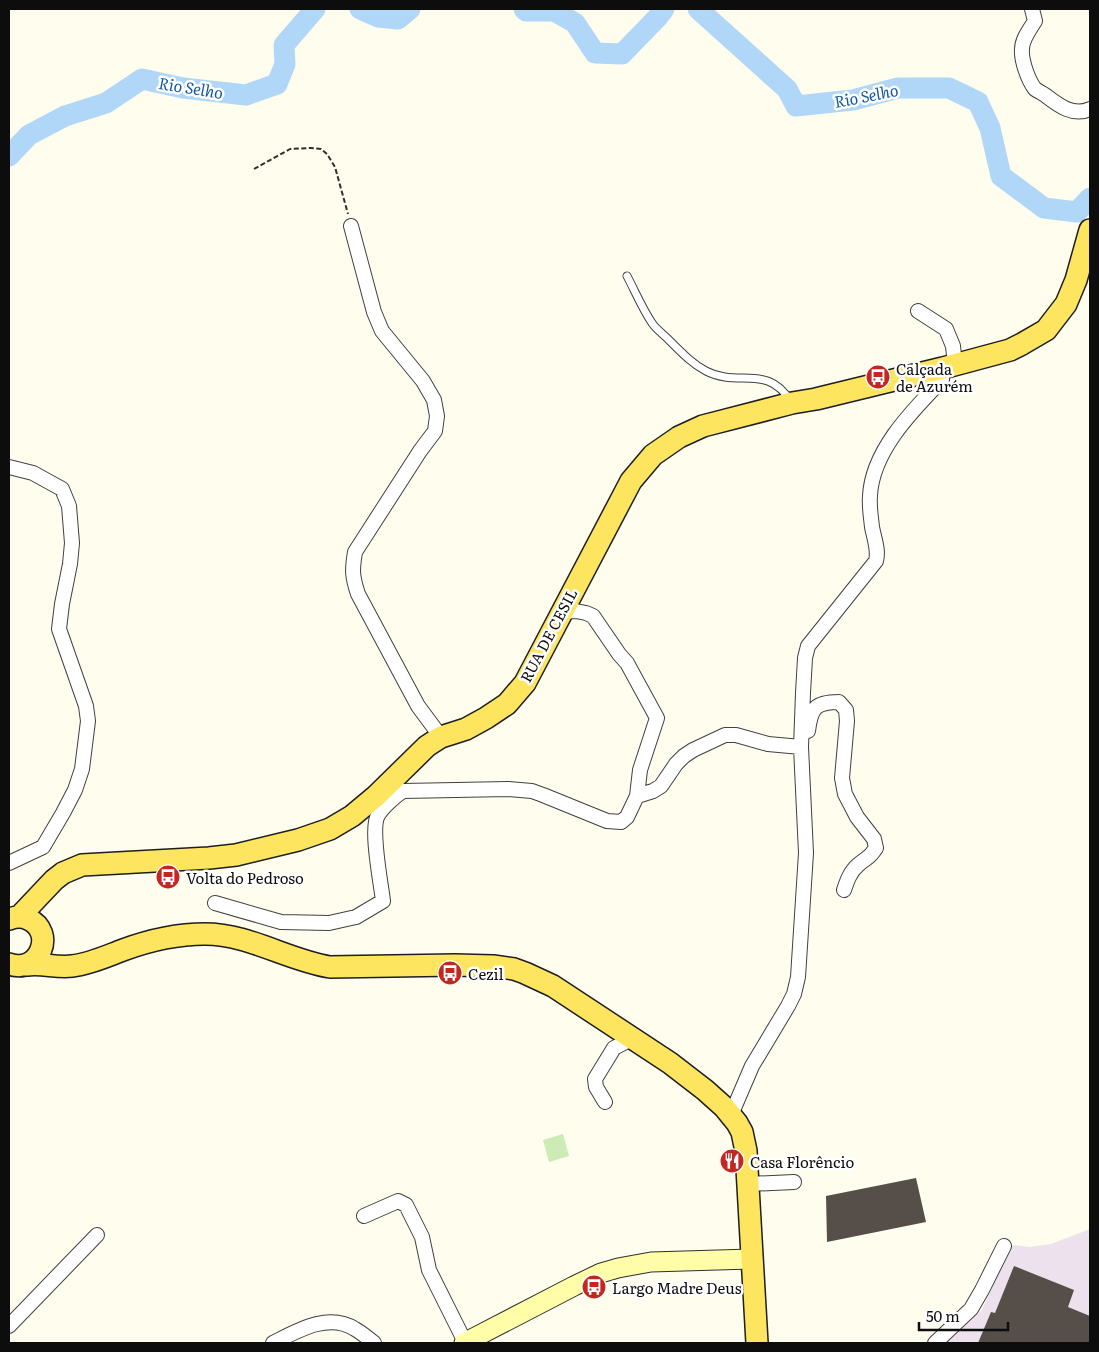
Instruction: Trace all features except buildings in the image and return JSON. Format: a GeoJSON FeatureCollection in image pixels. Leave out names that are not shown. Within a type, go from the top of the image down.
{"type":"FeatureCollection","features":[{"type":"Feature","properties":{"kind":"main road","name":"RUA DE CESIL"},"geometry":{"type":"LineString","coordinates":[[14,918],[54,880],[63,873],[82,865],[236,855],[298,840],[330,829],[352,816],[376,796],[399,785],[427,746],[441,737],[466,729],[480,722],[507,704],[525,683],[631,481],[653,455],[679,437],[703,426],[792,403],[949,367],[1010,350],[1046,330],[1066,304],[1076,280],[1090,230]]}},
{"type":"Feature","properties":{"kind":"main road"},"geometry":{"type":"LineString","coordinates":[[18,964],[33,961],[39,956],[42,949],[42,916],[54,880]]}},
{"type":"Feature","properties":{"kind":"main road"},"geometry":{"type":"LineString","coordinates":[[14,918],[27,918],[38,927],[42,938],[51,950],[66,959],[84,963]]}},
{"type":"Feature","properties":{"kind":"main road"},"geometry":{"type":"LineString","coordinates":[[18,964],[72,966],[160,939],[182,935],[207,934],[245,940],[311,963],[330,967],[469,965],[503,967],[525,973],[553,986],[670,1063],[724,1107],[742,1132],[748,1184],[757,1343]]}},
{"type":"Feature","properties":{"kind":"street"},"geometry":{"type":"LineString","coordinates":[[1032,9],[1035,21],[1026,36],[1022,48],[1025,69],[1035,88],[1060,107],[1074,112],[1090,110]]}},
{"type":"Feature","properties":{"kind":"street"},"geometry":{"type":"LineString","coordinates":[[351,226],[374,312],[382,331],[423,381],[434,400],[437,416],[435,431],[355,552],[352,568],[353,581],[358,594],[418,706],[441,737]]}},
{"type":"Feature","properties":{"kind":"street"},"geometry":{"type":"LineString","coordinates":[[731,1115],[752,1066],[794,994],[798,977],[806,853],[802,747],[803,684],[808,646],[876,561],[878,555],[872,527],[870,496],[874,469],[887,446],[911,413],[942,380],[949,367],[953,346],[946,329],[918,311]]}},
{"type":"Feature","properties":{"kind":"street"},"geometry":{"type":"LineString","coordinates":[[9,467],[33,473],[62,489],[69,506],[72,543],[59,629],[86,706],[88,721],[82,770],[75,790],[63,813],[43,847],[9,863]]}},
{"type":"Feature","properties":{"kind":"street"},"geometry":{"type":"LineString","coordinates":[[215,903],[281,922],[329,923],[356,917],[383,901],[374,830],[377,816],[395,796],[399,785],[532,791],[607,821],[621,822],[626,817],[637,796],[640,770],[657,718],[627,663],[593,616],[576,611],[562,612]]}},
{"type":"Feature","properties":{"kind":"street"},"geometry":{"type":"LineString","coordinates":[[637,796],[653,791],[661,786],[684,756],[725,735],[736,735],[768,744],[802,747],[806,744],[810,717],[816,707],[826,702],[839,702],[846,710],[847,721],[842,778],[846,794],[857,817],[874,839],[876,848],[870,857],[857,865],[848,877],[844,890]]}},
{"type":"Feature","properties":{"kind":"street"},"geometry":{"type":"LineString","coordinates":[[605,1102],[596,1087],[595,1079],[614,1048],[633,1038]]}},
{"type":"Feature","properties":{"kind":"street"},"geometry":{"type":"LineString","coordinates":[[748,1184],[794,1182]]}},
{"type":"Feature","properties":{"kind":"street"},"geometry":{"type":"LineString","coordinates":[[364,1216],[398,1202],[406,1205],[422,1237],[429,1270],[464,1343],[574,1286],[601,1273],[618,1268],[651,1262],[751,1259]]}},
{"type":"Feature","properties":{"kind":"street"},"geometry":{"type":"LineString","coordinates":[[9,1326],[97,1235]]}},
{"type":"Feature","properties":{"kind":"street"},"geometry":{"type":"LineString","coordinates":[[935,1343],[971,1308],[1004,1246]]}},
{"type":"Feature","properties":{"kind":"street"},"geometry":{"type":"LineString","coordinates":[[273,1343],[299,1330],[324,1322],[337,1322],[354,1328],[373,1343]]}},
{"type":"Feature","properties":{"kind":"lane"},"geometry":{"type":"LineString","coordinates":[[627,276],[653,324],[691,361],[722,378],[758,378],[772,382],[785,392],[792,403]]}},
{"type":"Feature","properties":{"kind":"path"},"geometry":{"type":"LineString","coordinates":[[254,169],[290,149],[320,149],[327,154],[335,167],[351,226]]}},
{"type":"Feature","properties":{"kind":"shaded area"},"geometry":{"type":"Polygon","coordinates":[[[1090,1229],[1090,1343],[946,1343],[982,1310],[1007,1253],[1013,1245],[1030,1247],[1051,1244],[1090,1229]]]}},
{"type":"Feature","properties":{"kind":"green space"},"geometry":{"type":"Polygon","coordinates":[[[563,1134],[569,1156],[549,1162],[543,1140],[563,1134]]]}},
{"type":"Feature","properties":{"kind":"waterway","name":"Rio Selho"},"geometry":{"type":"LineString","coordinates":[[9,156],[29,135],[65,116],[106,103],[142,79],[183,88],[246,95],[277,84],[285,64],[284,45],[315,9]]}},
{"type":"Feature","properties":{"kind":"waterway","name":"Rio Selho"},"geometry":{"type":"LineString","coordinates":[[360,9],[378,17],[398,19],[410,9]]}},
{"type":"Feature","properties":{"kind":"waterway","name":"Rio Selho"},"geometry":{"type":"LineString","coordinates":[[524,9],[526,11],[554,11],[575,23],[595,53],[622,54],[664,9]]}},
{"type":"Feature","properties":{"kind":"waterway","name":"Rio Selho"},"geometry":{"type":"LineString","coordinates":[[698,9],[787,89],[796,106],[853,100],[898,88],[949,88],[978,102],[990,128],[1001,176],[1044,208],[1077,212],[1090,198]]}},
{"type":"Feature","properties":{"kind":"place","name":"Calçada de Azurém"},"geometry":{"type":"Point","coordinates":[878,377]}},
{"type":"Feature","properties":{"kind":"place","name":"Volta do Pedroso"},"geometry":{"type":"Point","coordinates":[168,877]}},
{"type":"Feature","properties":{"kind":"place","name":"Cezil"},"geometry":{"type":"Point","coordinates":[450,973]}},
{"type":"Feature","properties":{"kind":"place","name":"Casa Florêncio"},"geometry":{"type":"Point","coordinates":[732,1161]}},
{"type":"Feature","properties":{"kind":"place","name":"Largo Madre Deus"},"geometry":{"type":"Point","coordinates":[594,1287]}}]}
